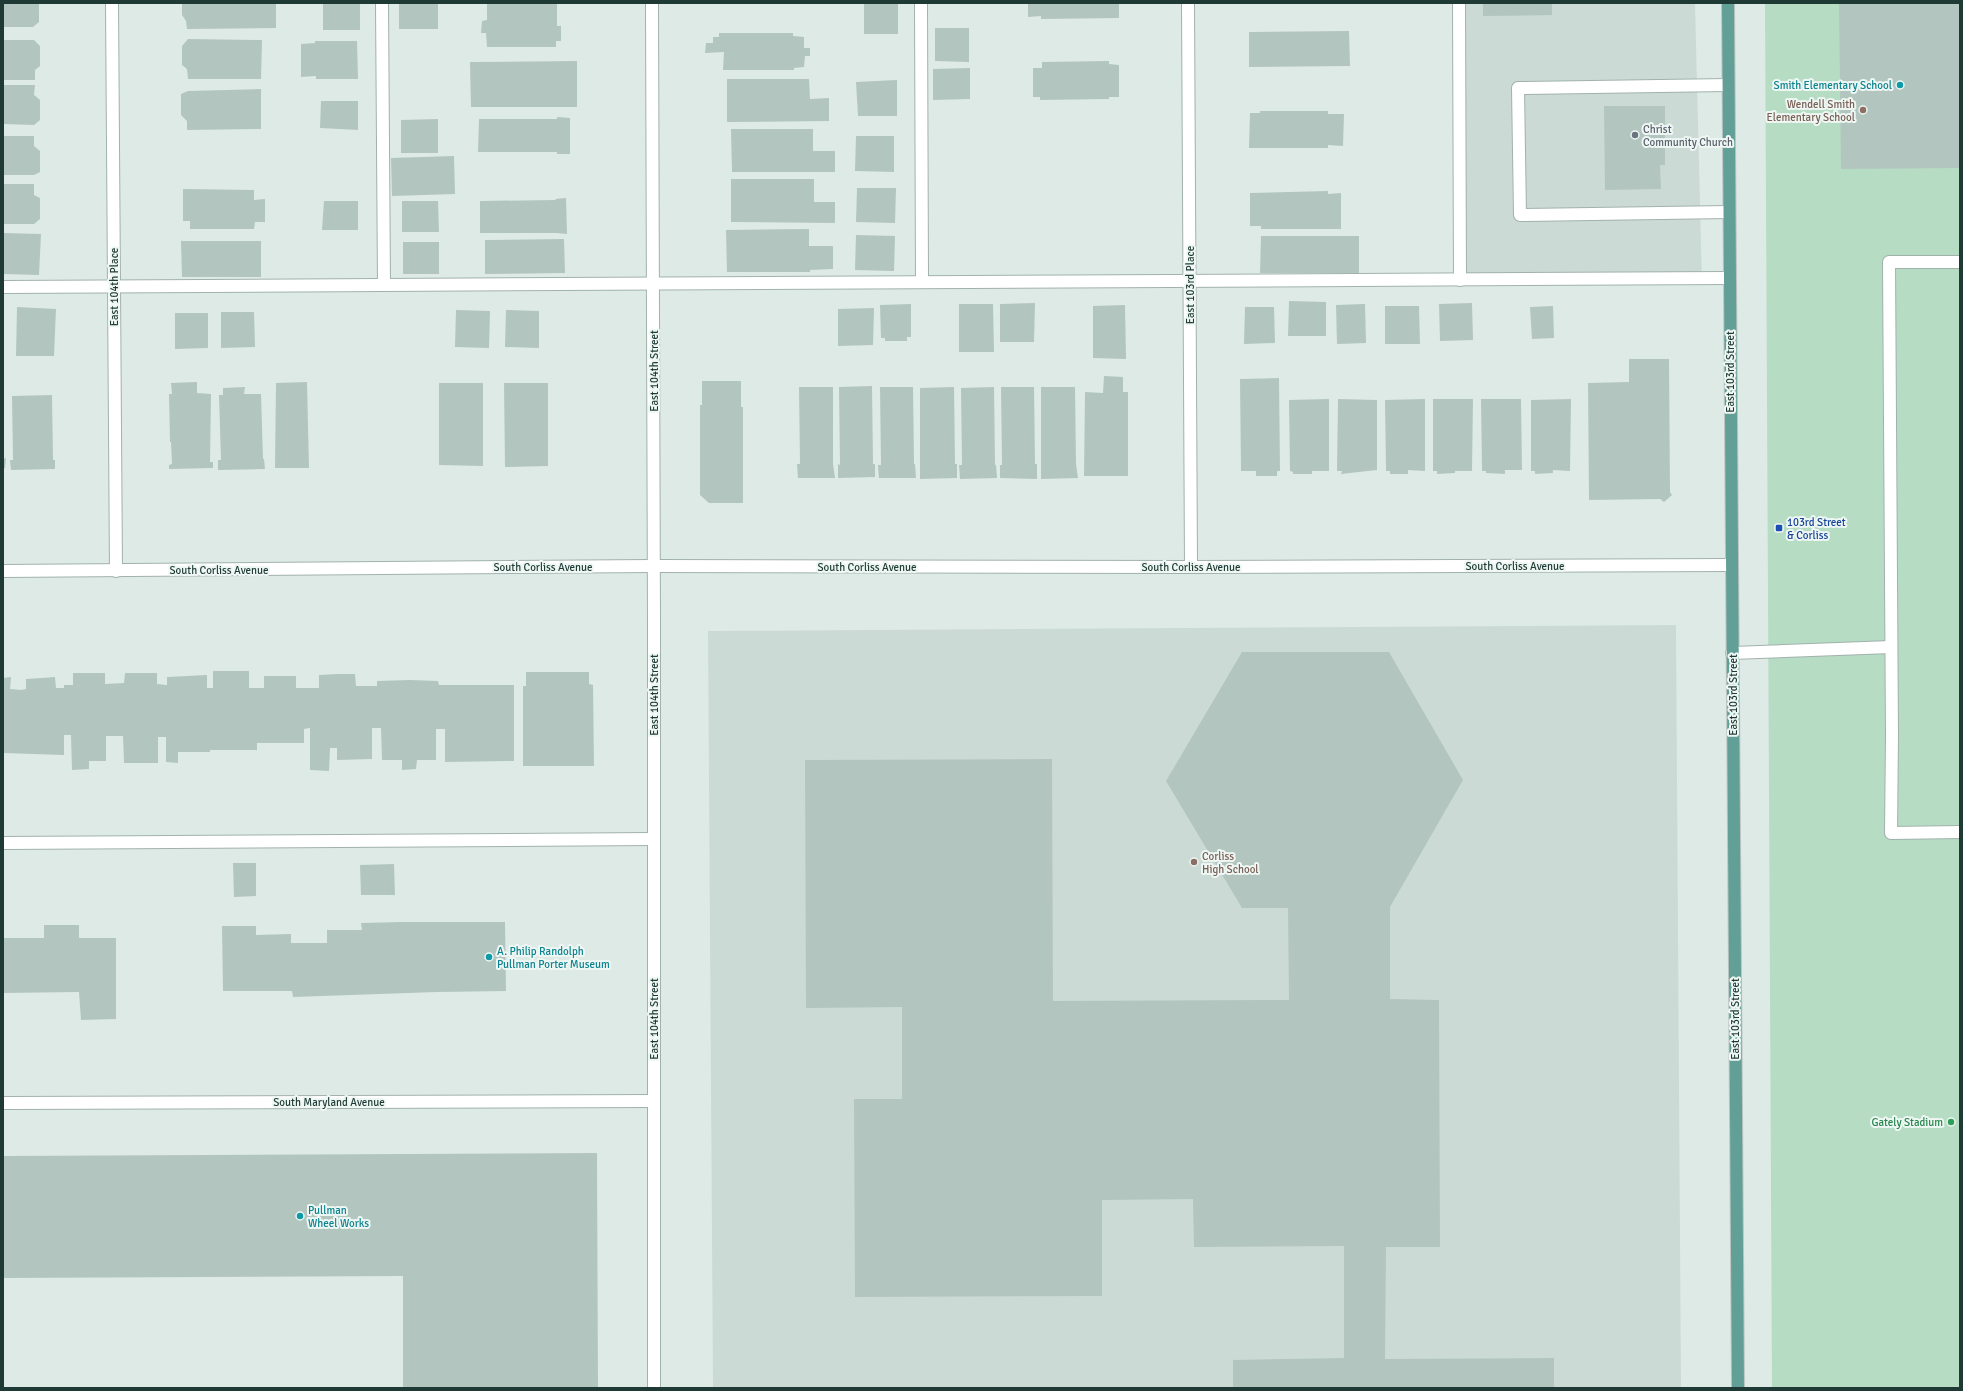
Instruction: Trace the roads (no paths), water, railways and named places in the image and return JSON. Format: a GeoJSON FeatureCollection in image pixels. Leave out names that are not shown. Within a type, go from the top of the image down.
{"type":"FeatureCollection","features":[{"type":"Feature","properties":{"kind":"main road","name":"East 103rd Street"},"geometry":{"type":"LineString","coordinates":[[1728,3],[1738,1388]]}},
{"type":"Feature","properties":{"kind":"street","name":"East 104th Place"},"geometry":{"type":"LineString","coordinates":[[112,3],[116,571]]}},
{"type":"Feature","properties":{"kind":"street"},"geometry":{"type":"LineString","coordinates":[[382,3],[384,285]]}},
{"type":"Feature","properties":{"kind":"street","name":"East 104th Street"},"geometry":{"type":"LineString","coordinates":[[652,3],[654,1388]]}},
{"type":"Feature","properties":{"kind":"street"},"geometry":{"type":"LineString","coordinates":[[921,3],[922,282]]}},
{"type":"Feature","properties":{"kind":"street","name":"East 103rd Place"},"geometry":{"type":"LineString","coordinates":[[1188,3],[1191,567]]}},
{"type":"Feature","properties":{"kind":"street"},"geometry":{"type":"LineString","coordinates":[[1459,3],[1460,280]]}},
{"type":"Feature","properties":{"kind":"street"},"geometry":{"type":"LineString","coordinates":[[1728,85],[1518,88],[1520,215],[1729,212]]}},
{"type":"Feature","properties":{"kind":"street"},"geometry":{"type":"LineString","coordinates":[[1960,262],[1889,262],[1892,736],[1891,833],[1960,832]]}},
{"type":"Feature","properties":{"kind":"street"},"geometry":{"type":"LineString","coordinates":[[3,287],[1730,278]]}},
{"type":"Feature","properties":{"kind":"street","name":"South Corliss Avenue"},"geometry":{"type":"LineString","coordinates":[[3,571],[654,566],[1191,567],[1732,564]]}},
{"type":"Feature","properties":{"kind":"street"},"geometry":{"type":"LineString","coordinates":[[1732,653],[1891,647]]}},
{"type":"Feature","properties":{"kind":"street"},"geometry":{"type":"LineString","coordinates":[[3,842],[654,839]]}},
{"type":"Feature","properties":{"kind":"street","name":"South Maryland Avenue"},"geometry":{"type":"LineString","coordinates":[[3,1103],[654,1101]]}},
{"type":"Feature","properties":{"kind":"place","name":"Smith Elementary School"},"geometry":{"type":"Point","coordinates":[1900,85]}},
{"type":"Feature","properties":{"kind":"place","name":"Wendell Smith Elementary School"},"geometry":{"type":"Point","coordinates":[1863,110]}},
{"type":"Feature","properties":{"kind":"place","name":"Christ Community Church"},"geometry":{"type":"Point","coordinates":[1635,135]}},
{"type":"Feature","properties":{"kind":"place","name":"103rd Street & Corliss"},"geometry":{"type":"Point","coordinates":[1779,528]}},
{"type":"Feature","properties":{"kind":"place","name":"Corliss High School"},"geometry":{"type":"Point","coordinates":[1194,862]}},
{"type":"Feature","properties":{"kind":"place","name":"A. Philip Randolph Pullman Porter Museum"},"geometry":{"type":"Point","coordinates":[489,957]}},
{"type":"Feature","properties":{"kind":"place","name":"Gately Stadium"},"geometry":{"type":"Point","coordinates":[1951,1122]}},
{"type":"Feature","properties":{"kind":"place","name":"Pullman Wheel Works"},"geometry":{"type":"Point","coordinates":[300,1216]}}]}
